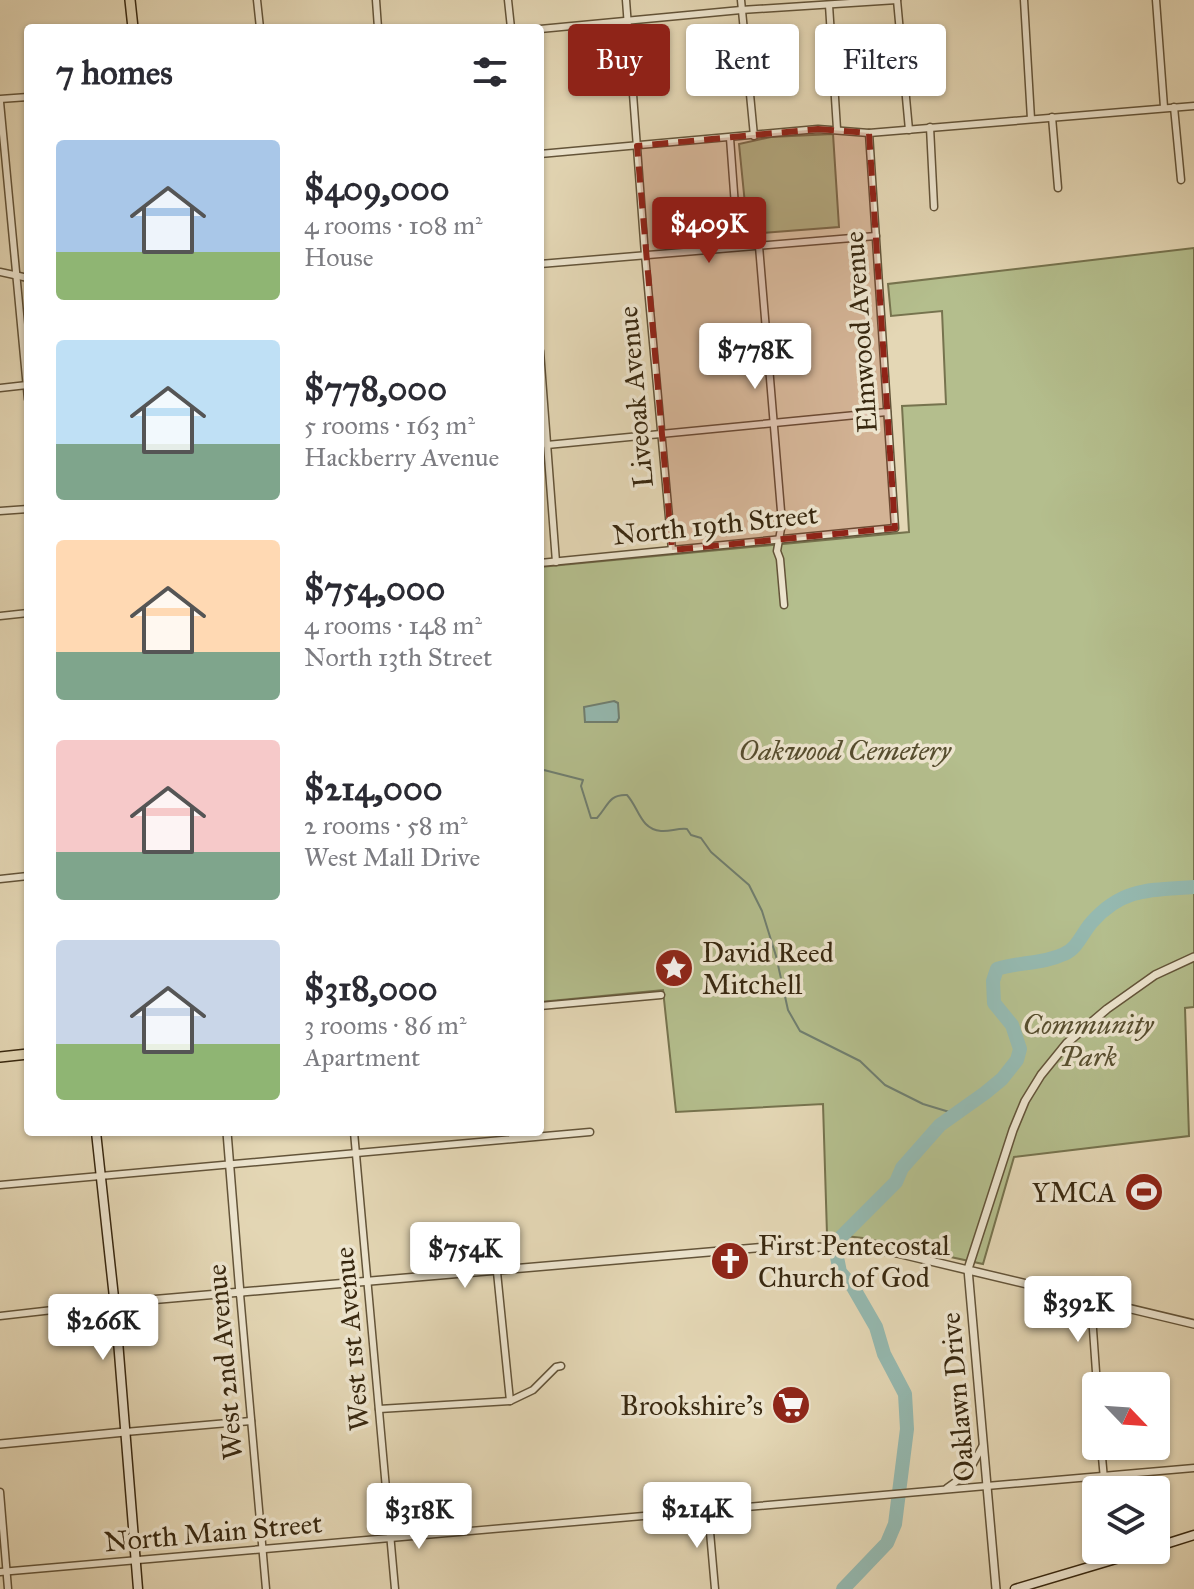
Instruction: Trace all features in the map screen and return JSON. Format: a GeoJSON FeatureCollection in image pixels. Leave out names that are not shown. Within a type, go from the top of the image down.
{"type":"FeatureCollection","features":[{"type":"Feature","properties":{"kind":"main road"},"geometry":{"type":"LineString","coordinates":[[130,0],[133,24]]}},
{"type":"Feature","properties":{"kind":"main road"},"geometry":{"type":"LineString","coordinates":[[0,1057],[24,1054]]}},
{"type":"Feature","properties":{"kind":"main road"},"geometry":{"type":"LineString","coordinates":[[96,1136],[138,1589]]}},
{"type":"Feature","properties":{"kind":"main road"},"geometry":{"type":"LineString","coordinates":[[1170,1543],[1194,1535]]}},
{"type":"Feature","properties":{"kind":"main road"},"geometry":{"type":"LineString","coordinates":[[1015,1589],[1087,1564]]}},
{"type":"Feature","properties":{"kind":"street"},"geometry":{"type":"LineString","coordinates":[[257,0],[260,24]]}},
{"type":"Feature","properties":{"kind":"street"},"geometry":{"type":"LineString","coordinates":[[376,0],[378,24]]}},
{"type":"Feature","properties":{"kind":"street"},"geometry":{"type":"LineString","coordinates":[[508,0],[511,24]]}},
{"type":"Feature","properties":{"kind":"street","name":"Liveoak Avenue"},"geometry":{"type":"LineString","coordinates":[[626,0],[672,550]]}},
{"type":"Feature","properties":{"kind":"street"},"geometry":{"type":"LineString","coordinates":[[741,0],[754,136]]}},
{"type":"Feature","properties":{"kind":"street"},"geometry":{"type":"LineString","coordinates":[[544,29],[741,10],[897,0],[909,130]]}},
{"type":"Feature","properties":{"kind":"street"},"geometry":{"type":"LineString","coordinates":[[1024,0],[1031,119]]}},
{"type":"Feature","properties":{"kind":"street"},"geometry":{"type":"LineString","coordinates":[[1156,0],[1164,107]]}},
{"type":"Feature","properties":{"kind":"street"},"geometry":{"type":"LineString","coordinates":[[829,5],[837,129]]}},
{"type":"Feature","properties":{"kind":"street"},"geometry":{"type":"LineString","coordinates":[[24,97],[0,100],[2,155],[24,356]]}},
{"type":"Feature","properties":{"kind":"street"},"geometry":{"type":"LineString","coordinates":[[544,154],[837,129],[869,133],[1194,106]]}},
{"type":"Feature","properties":{"kind":"street"},"geometry":{"type":"LineString","coordinates":[[1174,107],[1181,180]]}},
{"type":"Feature","properties":{"kind":"street"},"geometry":{"type":"LineString","coordinates":[[1052,117],[1058,188]]}},
{"type":"Feature","properties":{"kind":"street"},"geometry":{"type":"LineString","coordinates":[[930,127],[934,207]]}},
{"type":"Feature","properties":{"kind":"street","name":"Elmwood Avenue"},"geometry":{"type":"LineString","coordinates":[[869,133],[895,528]]}},
{"type":"Feature","properties":{"kind":"street"},"geometry":{"type":"LineString","coordinates":[[730,138],[738,247]]}},
{"type":"Feature","properties":{"kind":"street"},"geometry":{"type":"LineString","coordinates":[[544,264],[876,236]]}},
{"type":"Feature","properties":{"kind":"street"},"geometry":{"type":"LineString","coordinates":[[759,246],[782,523],[777,551],[784,605]]}},
{"type":"Feature","properties":{"kind":"street"},"geometry":{"type":"LineString","coordinates":[[0,272],[24,278]]}},
{"type":"Feature","properties":{"kind":"street"},"geometry":{"type":"LineString","coordinates":[[0,388],[24,385]]}},
{"type":"Feature","properties":{"kind":"street"},"geometry":{"type":"LineString","coordinates":[[544,405],[556,562]]}},
{"type":"Feature","properties":{"kind":"street"},"geometry":{"type":"LineString","coordinates":[[547,445],[887,412]]}},
{"type":"Feature","properties":{"kind":"street"},"geometry":{"type":"LineString","coordinates":[[0,511],[24,509]]}},
{"type":"Feature","properties":{"kind":"street","name":"North 19th Street"},"geometry":{"type":"LineString","coordinates":[[544,563],[895,528]]}},
{"type":"Feature","properties":{"kind":"street"},"geometry":{"type":"LineString","coordinates":[[0,616],[24,613]]}},
{"type":"Feature","properties":{"kind":"street"},"geometry":{"type":"LineString","coordinates":[[0,879],[24,876]]}},
{"type":"Feature","properties":{"kind":"street","name":"Oaklawn Drive"},"geometry":{"type":"LineString","coordinates":[[996,1589],[968,1269],[1013,1130],[1025,1101],[1041,1075],[1067,1043],[1107,1009],[1155,975],[1194,957]]}},
{"type":"Feature","properties":{"kind":"street"},"geometry":{"type":"LineString","coordinates":[[544,1006],[661,995]]}},
{"type":"Feature","properties":{"kind":"street"},"geometry":{"type":"LineString","coordinates":[[0,1185],[590,1132]]}},
{"type":"Feature","properties":{"kind":"street","name":"West 2nd Avenue"},"geometry":{"type":"LineString","coordinates":[[227,1136],[266,1589]]}},
{"type":"Feature","properties":{"kind":"street","name":"West 1st Avenue"},"geometry":{"type":"LineString","coordinates":[[354,1136],[395,1589]]}},
{"type":"Feature","properties":{"kind":"street"},"geometry":{"type":"LineString","coordinates":[[0,1316],[114,1303],[768,1247],[815,1247],[870,1249],[968,1269],[1194,1324]]}},
{"type":"Feature","properties":{"kind":"street"},"geometry":{"type":"LineString","coordinates":[[497,1272],[510,1401]]}},
{"type":"Feature","properties":{"kind":"street"},"geometry":{"type":"LineString","coordinates":[[1091,1301],[1096,1372]]}},
{"type":"Feature","properties":{"kind":"street"},"geometry":{"type":"LineString","coordinates":[[379,1409],[510,1401],[526,1396],[556,1367],[561,1366]]}},
{"type":"Feature","properties":{"kind":"street"},"geometry":{"type":"LineString","coordinates":[[0,1444],[251,1421]]}},
{"type":"Feature","properties":{"kind":"street"},"geometry":{"type":"LineString","coordinates":[[946,1489],[968,1473],[984,1442]]}},
{"type":"Feature","properties":{"kind":"street"},"geometry":{"type":"LineString","coordinates":[[1102,1460],[1104,1475]]}},
{"type":"Feature","properties":{"kind":"street","name":"North Main Street"},"geometry":{"type":"LineString","coordinates":[[3,1572],[1194,1468]]}},
{"type":"Feature","properties":{"kind":"street"},"geometry":{"type":"LineString","coordinates":[[0,1492],[3,1572],[8,1589]]}},
{"type":"Feature","properties":{"kind":"street"},"geometry":{"type":"LineString","coordinates":[[708,1509],[715,1589]]}},
{"type":"Feature","properties":{"kind":"highlighted area"},"geometry":{"type":"Polygon","coordinates":[[[818,129],[869,133],[895,528],[672,550],[637,146],[818,129]]]}},
{"type":"Feature","properties":{"kind":"green space"},"geometry":{"type":"Polygon","coordinates":[[[833,134],[839,227],[748,234],[739,144],[771,137],[833,134]]]}},
{"type":"Feature","properties":{"kind":"green space","name":"Oakwood Cemetery"},"geometry":{"type":"Polygon","coordinates":[[[1194,248],[1194,1007],[1185,1008],[1189,1136],[1014,1157],[983,1264],[863,1238],[827,1234],[823,1104],[676,1112],[663,990],[544,1002],[544,567],[909,532],[902,406],[946,404],[942,311],[891,316],[888,284],[1194,248]]]}},
{"type":"Feature","properties":{"kind":"water"},"geometry":{"type":"Polygon","coordinates":[[[614,701],[618,703],[617,722],[585,722],[584,707],[614,701]]]}},
{"type":"Feature","properties":{"kind":"waterway"},"geometry":{"type":"LineString","coordinates":[[544,770],[583,780],[581,786],[591,818],[597,818],[616,796],[627,795],[641,817],[654,829],[687,829],[691,835],[701,838],[711,852],[749,885],[762,911],[788,1010],[800,1031],[860,1061],[885,1085],[923,1104],[956,1114]]}},
{"type":"Feature","properties":{"kind":"waterway"},"geometry":{"type":"LineString","coordinates":[[843,1589],[887,1543],[895,1524],[907,1429],[905,1394],[884,1354],[876,1327],[853,1287],[840,1272],[837,1257],[841,1237],[896,1182],[902,1168],[940,1125],[1002,1079],[1017,1060],[1020,1049],[1012,1025],[994,1003],[993,981],[997,969],[1048,960],[1069,951],[1092,922],[1127,896],[1151,890],[1194,887]]}},
{"type":"Feature","properties":{"kind":"place","name":"David Reed Mitchell"},"geometry":{"type":"Point","coordinates":[674,968]}},
{"type":"Feature","properties":{"kind":"place","name":"YMCA"},"geometry":{"type":"Point","coordinates":[1144,1192]}},
{"type":"Feature","properties":{"kind":"place","name":"First Pentecostal Church of God"},"geometry":{"type":"Point","coordinates":[730,1261]}},
{"type":"Feature","properties":{"kind":"place","name":"Brookshire's"},"geometry":{"type":"Point","coordinates":[791,1405]}},
{"type":"Feature","properties":{"kind":"park label","name":"Community Park"},"geometry":{"type":"Point","coordinates":[1088,1040]}}]}
